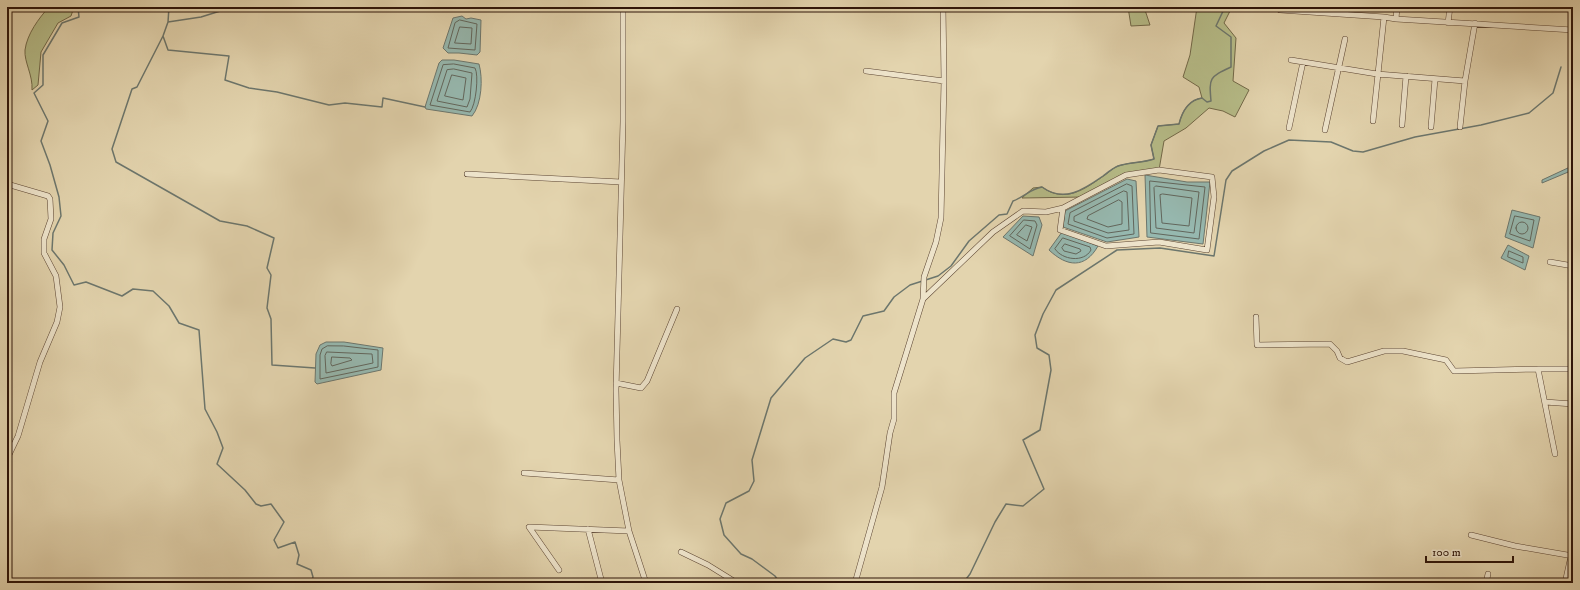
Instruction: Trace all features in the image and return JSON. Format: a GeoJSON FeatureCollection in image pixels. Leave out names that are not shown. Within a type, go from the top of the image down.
{"type":"FeatureCollection","features":[{"type":"Feature","properties":{"kind":"street"},"geometry":{"type":"LineString","coordinates":[[623,7],[621,182],[616,383],[619,480],[629,531],[646,583]]}},
{"type":"Feature","properties":{"kind":"street"},"geometry":{"type":"LineString","coordinates":[[855,583],[882,487],[890,433],[894,420],[894,393],[923,299],[922,286],[924,277],[936,242],[942,218],[944,81],[943,7]]}},
{"type":"Feature","properties":{"kind":"street"},"geometry":{"type":"LineString","coordinates":[[1280,7],[1280,10],[1448,23],[1475,23],[1573,30]]}},
{"type":"Feature","properties":{"kind":"street"},"geometry":{"type":"LineString","coordinates":[[1396,19],[1397,7]]}},
{"type":"Feature","properties":{"kind":"street"},"geometry":{"type":"LineString","coordinates":[[1448,23],[1450,7]]}},
{"type":"Feature","properties":{"kind":"street"},"geometry":{"type":"LineString","coordinates":[[1373,121],[1376,74],[1384,17]]}},
{"type":"Feature","properties":{"kind":"street"},"geometry":{"type":"LineString","coordinates":[[1460,127],[1465,81],[1475,23]]}},
{"type":"Feature","properties":{"kind":"street"},"geometry":{"type":"LineString","coordinates":[[1324,130],[1345,39]]}},
{"type":"Feature","properties":{"kind":"street"},"geometry":{"type":"LineString","coordinates":[[1291,60],[1376,74],[1465,81]]}},
{"type":"Feature","properties":{"kind":"street"},"geometry":{"type":"LineString","coordinates":[[1289,128],[1303,62]]}},
{"type":"Feature","properties":{"kind":"street"},"geometry":{"type":"LineString","coordinates":[[866,71],[944,81]]}},
{"type":"Feature","properties":{"kind":"street"},"geometry":{"type":"LineString","coordinates":[[1402,125],[1406,76]]}},
{"type":"Feature","properties":{"kind":"street"},"geometry":{"type":"LineString","coordinates":[[1431,127],[1435,79]]}},
{"type":"Feature","properties":{"kind":"street"},"geometry":{"type":"LineString","coordinates":[[923,299],[993,232],[1023,211],[1046,212],[1063,208],[1126,175],[1159,170],[1212,177],[1214,197],[1207,250],[1159,242],[1106,246],[1060,230],[1063,208]]}},
{"type":"Feature","properties":{"kind":"street"},"geometry":{"type":"LineString","coordinates":[[467,174],[621,182]]}},
{"type":"Feature","properties":{"kind":"street"},"geometry":{"type":"LineString","coordinates":[[7,184],[48,196],[50,199],[51,218],[44,238],[44,253],[54,269],[60,298],[57,322],[40,362],[18,436],[7,459]]}},
{"type":"Feature","properties":{"kind":"street"},"geometry":{"type":"LineString","coordinates":[[1550,262],[1573,266]]}},
{"type":"Feature","properties":{"kind":"street"},"geometry":{"type":"LineString","coordinates":[[616,383],[641,388],[647,381],[678,309]]}},
{"type":"Feature","properties":{"kind":"street"},"geometry":{"type":"LineString","coordinates":[[1256,317],[1257,345],[1330,344],[1337,351],[1340,358],[1347,362],[1384,351],[1403,351],[1446,360],[1454,371],[1573,369]]}},
{"type":"Feature","properties":{"kind":"street"},"geometry":{"type":"LineString","coordinates":[[1538,369],[1555,454]]}},
{"type":"Feature","properties":{"kind":"street"},"geometry":{"type":"LineString","coordinates":[[1545,402],[1573,404]]}},
{"type":"Feature","properties":{"kind":"street"},"geometry":{"type":"LineString","coordinates":[[524,473],[619,480]]}},
{"type":"Feature","properties":{"kind":"street"},"geometry":{"type":"LineString","coordinates":[[559,570],[529,527],[629,531]]}},
{"type":"Feature","properties":{"kind":"street"},"geometry":{"type":"LineString","coordinates":[[588,529],[602,583]]}},
{"type":"Feature","properties":{"kind":"street"},"geometry":{"type":"LineString","coordinates":[[1472,535],[1515,546],[1572,556],[1565,583]]}},
{"type":"Feature","properties":{"kind":"street"},"geometry":{"type":"LineString","coordinates":[[681,552],[708,565],[737,583]]}},
{"type":"Feature","properties":{"kind":"street"},"geometry":{"type":"LineString","coordinates":[[1486,583],[1488,574]]}},
{"type":"Feature","properties":{"kind":"green space"},"geometry":{"type":"Polygon","coordinates":[[[49,7],[74,7],[71,16],[58,23],[41,52],[38,85],[32,90],[25,55],[26,44],[34,27],[49,7]]]}},
{"type":"Feature","properties":{"kind":"green space"},"geometry":{"type":"Polygon","coordinates":[[[1128,7],[1144,7],[1150,25],[1131,26],[1128,7]]]}},
{"type":"Feature","properties":{"kind":"green space"},"geometry":{"type":"Polygon","coordinates":[[[1197,7],[1232,7],[1224,23],[1236,38],[1233,81],[1249,90],[1235,117],[1223,111],[1209,108],[1186,128],[1164,141],[1159,170],[1126,175],[1083,197],[1022,198],[1033,188],[1042,187],[1050,192],[1059,194],[1075,193],[1090,185],[1118,166],[1154,159],[1151,145],[1158,126],[1179,124],[1186,107],[1193,101],[1202,98],[1199,87],[1183,77],[1190,55],[1197,7]]]}},
{"type":"Feature","properties":{"kind":"water"},"geometry":{"type":"Polygon","coordinates":[[[462,16],[466,19],[471,18],[481,20],[480,52],[477,55],[448,53],[443,48],[453,18],[462,16]]]}},
{"type":"Feature","properties":{"kind":"water"},"geometry":{"type":"Polygon","coordinates":[[[442,60],[454,60],[479,64],[481,91],[478,105],[472,116],[426,109],[425,107],[439,63],[442,60]]]}},
{"type":"Feature","properties":{"kind":"water"},"geometry":{"type":"Polygon","coordinates":[[[1573,167],[1573,170],[1542,183],[1542,180],[1573,167]]]}},
{"type":"Feature","properties":{"kind":"water"},"geometry":{"type":"Polygon","coordinates":[[[1145,175],[1187,182],[1210,182],[1203,244],[1147,237],[1145,175]]]}},
{"type":"Feature","properties":{"kind":"water"},"geometry":{"type":"Polygon","coordinates":[[[1127,179],[1136,181],[1139,237],[1107,242],[1063,227],[1065,211],[1127,179]]]}},
{"type":"Feature","properties":{"kind":"water"},"geometry":{"type":"Polygon","coordinates":[[[1512,210],[1540,217],[1533,248],[1505,237],[1512,210]]]}},
{"type":"Feature","properties":{"kind":"water"},"geometry":{"type":"Polygon","coordinates":[[[1023,216],[1039,217],[1042,225],[1033,256],[1003,237],[1023,216]]]}},
{"type":"Feature","properties":{"kind":"water"},"geometry":{"type":"Polygon","coordinates":[[[1062,232],[1098,246],[1087,259],[1082,262],[1075,263],[1062,260],[1049,250],[1062,232]]]}},
{"type":"Feature","properties":{"kind":"water"},"geometry":{"type":"Polygon","coordinates":[[[1508,245],[1529,256],[1525,270],[1501,258],[1508,245]]]}},
{"type":"Feature","properties":{"kind":"water"},"geometry":{"type":"Polygon","coordinates":[[[326,342],[344,342],[383,348],[381,370],[317,384],[315,382],[316,354],[320,345],[326,342]]]}},
{"type":"Feature","properties":{"kind":"waterway"},"geometry":{"type":"LineString","coordinates":[[78,7],[79,17],[62,23],[43,55],[43,85],[34,93],[48,121],[41,141],[50,165],[59,197],[61,216],[53,233],[52,250],[64,265],[74,285],[86,282],[122,296],[133,289],[153,291],[169,306],[179,323],[199,330],[205,409],[217,432],[223,448],[217,464],[245,490],[256,504],[261,506],[271,504],[284,522],[274,540],[278,548],[295,542],[299,555],[297,564],[311,570],[313,577],[311,583]]}},
{"type":"Feature","properties":{"kind":"waterway"},"geometry":{"type":"LineString","coordinates":[[169,7],[168,22],[163,36],[168,50],[229,56],[225,80],[249,88],[277,92],[329,105],[345,103],[382,107],[383,98],[425,107]]}},
{"type":"Feature","properties":{"kind":"waterway"},"geometry":{"type":"LineString","coordinates":[[168,22],[201,17],[233,7]]}},
{"type":"Feature","properties":{"kind":"waterway"},"geometry":{"type":"LineString","coordinates":[[780,583],[775,576],[752,559],[741,554],[724,535],[720,519],[726,503],[749,491],[754,481],[752,460],[771,398],[805,358],[833,339],[846,342],[851,340],[863,316],[884,311],[894,297],[910,285],[938,276],[951,266],[969,241],[999,215],[1007,214],[1013,201],[1034,189],[1042,187],[1050,192],[1058,194],[1073,193],[1088,186],[1118,166],[1154,159],[1151,145],[1158,126],[1179,124],[1186,107],[1197,99],[1202,98],[1207,102],[1211,101],[1210,87],[1212,79],[1218,73],[1231,67],[1231,37],[1216,26],[1225,7]]}},
{"type":"Feature","properties":{"kind":"waterway"},"geometry":{"type":"LineString","coordinates":[[163,36],[137,87],[132,89],[112,149],[116,162],[220,221],[247,226],[274,238],[267,268],[271,275],[267,308],[271,319],[272,365],[315,368]]}},
{"type":"Feature","properties":{"kind":"waterway"},"geometry":{"type":"LineString","coordinates":[[963,583],[970,574],[995,522],[1006,504],[1023,506],[1044,489],[1023,440],[1040,430],[1051,370],[1049,355],[1037,348],[1035,335],[1043,314],[1056,290],[1117,250],[1160,248],[1214,256],[1226,180],[1232,171],[1264,151],[1289,140],[1331,142],[1353,151],[1363,152],[1415,137],[1481,125],[1529,113],[1553,93],[1561,67]]}}]}
